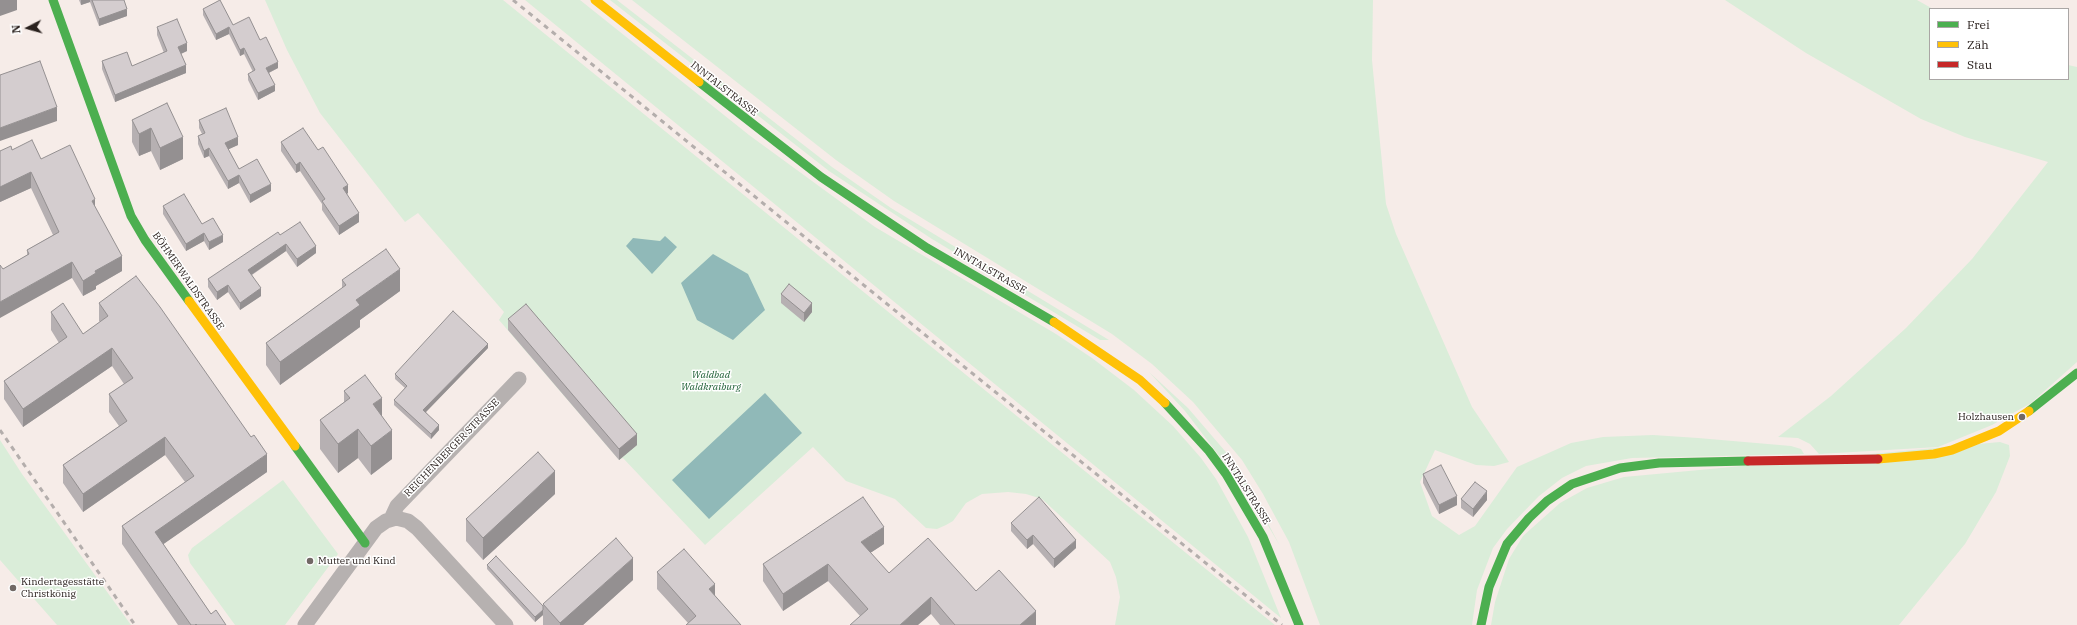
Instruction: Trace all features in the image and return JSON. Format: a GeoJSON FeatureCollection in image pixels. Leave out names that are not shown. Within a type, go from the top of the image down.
{"type":"FeatureCollection","features":[{"type":"Feature","properties":{"kind":"street","name":"BÖHMERWALDSTRASSE"},"geometry":{"type":"LineString","coordinates":[[53,0],[131,216],[145,240],[365,543]]}},
{"type":"Feature","properties":{"kind":"street","name":"INNTALSTRASSE"},"geometry":{"type":"LineString","coordinates":[[595,0],[756,128],[833,186],[927,248],[1060,325],[1140,380],[1181,419],[1209,451],[1237,492],[1263,537],[1299,625]]}},
{"type":"Feature","properties":{"kind":"street"},"geometry":{"type":"LineString","coordinates":[[1481,625],[1489,587],[1507,544],[1529,518],[1547,501],[1572,484],[1586,478],[1620,468],[1659,463],[1887,459],[1934,454],[1952,450],[1999,431],[2022,417],[2077,373]]}},
{"type":"Feature","properties":{"kind":"street","name":"REICHENBERGER STRASSE"},"geometry":{"type":"LineString","coordinates":[[305,625],[381,523],[391,519],[397,506],[518,379]]}},
{"type":"Feature","properties":{"kind":"street"},"geometry":{"type":"LineString","coordinates":[[391,519],[401,519],[417,528],[506,625]]}},
{"type":"Feature","properties":{"kind":"green space","name":"Waldbad Waldkraiburg"},"geometry":{"type":"Polygon","coordinates":[[[265,0],[503,0],[1275,625],[1115,625],[1120,597],[1116,577],[1110,562],[1042,499],[1026,494],[1008,492],[982,494],[966,503],[953,521],[937,529],[926,528],[895,499],[846,481],[813,447],[705,545],[623,458],[619,460],[499,320],[504,312],[418,213],[405,222],[320,113],[287,50],[265,0]]]}},
{"type":"Feature","properties":{"kind":"green space"},"geometry":{"type":"Polygon","coordinates":[[[525,0],[580,0],[749,135],[875,227],[1056,334],[1092,358],[1134,390],[1173,426],[1201,458],[1216,479],[1248,537],[1281,618],[525,0]]]}},
{"type":"Feature","properties":{"kind":"green space"},"geometry":{"type":"Polygon","coordinates":[[[610,0],[617,0],[832,167],[891,208],[1109,340],[1100,340],[932,239],[829,171],[610,0]]]}},
{"type":"Feature","properties":{"kind":"green space"},"geometry":{"type":"Polygon","coordinates":[[[632,0],[1373,0],[1372,60],[1386,204],[1396,234],[1472,407],[1509,462],[1494,466],[1476,465],[1435,450],[1420,482],[1432,516],[1459,535],[1475,526],[1517,467],[1571,443],[1603,437],[1653,435],[1698,438],[1791,446],[1801,449],[1804,454],[1632,458],[1586,466],[1562,478],[1539,496],[1507,529],[1493,548],[1477,590],[1472,625],[1320,625],[1289,542],[1263,494],[1242,460],[1193,402],[1152,364],[1112,334],[894,201],[836,160],[632,0]]]}},
{"type":"Feature","properties":{"kind":"green space"},"geometry":{"type":"Polygon","coordinates":[[[1725,0],[1917,0],[1931,8],[1929,8],[1929,80],[2069,80],[2069,65],[2077,67],[2077,362],[2031,403],[1992,425],[1938,447],[1819,454],[1810,444],[1798,438],[1778,437],[1831,396],[1906,328],[1972,259],[2048,162],[1965,137],[1921,119],[1806,53],[1725,0]]]}},
{"type":"Feature","properties":{"kind":"green space"},"geometry":{"type":"Polygon","coordinates":[[[1149,372],[1188,408],[1237,465],[1280,546],[1253,500],[1185,411],[1149,372]]]}},
{"type":"Feature","properties":{"kind":"green space"},"geometry":{"type":"Polygon","coordinates":[[[0,440],[22,474],[131,625],[57,625],[0,560],[0,440]]]}},
{"type":"Feature","properties":{"kind":"green space"},"geometry":{"type":"Polygon","coordinates":[[[2000,442],[2009,445],[2010,456],[1996,492],[1965,544],[1899,625],[1491,625],[1495,602],[1509,559],[1523,536],[1560,503],[1587,488],[1624,477],[2000,442]]]}},
{"type":"Feature","properties":{"kind":"green space"},"geometry":{"type":"Polygon","coordinates":[[[283,480],[338,554],[285,625],[235,625],[190,563],[188,555],[192,548],[283,480]]]}},
{"type":"Feature","properties":{"kind":"water"},"geometry":{"type":"Polygon","coordinates":[[[665,236],[677,247],[652,274],[626,246],[633,238],[660,241],[665,236]]]}},
{"type":"Feature","properties":{"kind":"water"},"geometry":{"type":"Polygon","coordinates":[[[713,254],[748,274],[765,310],[733,340],[697,320],[681,283],[713,254]]]}},
{"type":"Feature","properties":{"kind":"water"},"geometry":{"type":"Polygon","coordinates":[[[765,393],[802,433],[709,519],[672,480],[765,393]]]}},
{"type":"Feature","properties":{"kind":"building"},"geometry":{"type":"Polygon","coordinates":[[[92,0],[124,0],[127,9],[99,19],[92,0]]]}},
{"type":"Feature","properties":{"kind":"building"},"geometry":{"type":"Polygon","coordinates":[[[220,0],[233,25],[249,17],[260,40],[266,37],[278,62],[266,68],[275,85],[258,93],[248,74],[255,70],[244,48],[240,50],[229,27],[216,34],[203,9],[220,0]]]}},
{"type":"Feature","properties":{"kind":"building"},"geometry":{"type":"Polygon","coordinates":[[[177,19],[187,43],[178,47],[186,65],[115,95],[102,61],[127,52],[132,66],[167,51],[157,27],[177,19]]]}},
{"type":"Feature","properties":{"kind":"building"},"geometry":{"type":"Polygon","coordinates":[[[40,61],[57,107],[0,128],[0,75],[40,61]]]}},
{"type":"Feature","properties":{"kind":"building"},"geometry":{"type":"Polygon","coordinates":[[[167,103],[183,137],[160,148],[151,128],[139,134],[132,120],[167,103]]]}},
{"type":"Feature","properties":{"kind":"building"},"geometry":{"type":"Polygon","coordinates":[[[226,108],[238,137],[225,143],[239,169],[257,159],[271,184],[250,195],[239,175],[228,181],[209,148],[204,151],[198,136],[205,133],[199,120],[226,108]]]}},
{"type":"Feature","properties":{"kind":"building"},"geometry":{"type":"Polygon","coordinates":[[[303,128],[318,150],[323,147],[348,185],[343,188],[359,213],[339,226],[322,201],[325,199],[300,162],[296,165],[281,142],[303,128]]]}},
{"type":"Feature","properties":{"kind":"building"},"geometry":{"type":"Polygon","coordinates":[[[32,140],[41,159],[70,145],[95,199],[92,201],[122,256],[95,271],[96,273],[83,281],[72,262],[0,302],[0,265],[3,269],[29,254],[27,250],[59,232],[31,172],[0,187],[0,151],[11,146],[12,150],[32,140]]]}},
{"type":"Feature","properties":{"kind":"building"},"geometry":{"type":"Polygon","coordinates":[[[184,194],[202,224],[213,218],[223,235],[209,242],[204,233],[186,244],[163,206],[184,194]]]}},
{"type":"Feature","properties":{"kind":"building"},"geometry":{"type":"Polygon","coordinates":[[[300,222],[316,246],[297,259],[286,244],[248,270],[261,288],[240,303],[228,285],[217,292],[208,279],[278,232],[280,235],[300,222]]]}},
{"type":"Feature","properties":{"kind":"building"},"geometry":{"type":"Polygon","coordinates":[[[386,249],[400,269],[356,300],[360,305],[280,362],[266,343],[346,285],[342,280],[386,249]]]}},
{"type":"Feature","properties":{"kind":"building"},"geometry":{"type":"Polygon","coordinates":[[[136,276],[160,307],[251,437],[254,435],[267,454],[155,532],[211,614],[216,610],[226,625],[191,625],[122,526],[194,476],[165,437],[83,494],[63,465],[127,421],[109,394],[133,378],[112,348],[23,409],[4,381],[67,337],[51,312],[63,303],[83,334],[108,316],[99,303],[136,276]]]}},
{"type":"Feature","properties":{"kind":"building"},"geometry":{"type":"Polygon","coordinates":[[[789,284],[812,303],[804,313],[781,294],[789,284]]]}},
{"type":"Feature","properties":{"kind":"building"},"geometry":{"type":"Polygon","coordinates":[[[526,304],[637,434],[619,449],[508,319],[526,304]]]}},
{"type":"Feature","properties":{"kind":"building"},"geometry":{"type":"Polygon","coordinates":[[[453,311],[488,344],[423,410],[439,425],[431,434],[394,400],[407,386],[395,374],[453,311]]]}},
{"type":"Feature","properties":{"kind":"building"},"geometry":{"type":"Polygon","coordinates":[[[365,375],[382,398],[373,404],[392,430],[371,446],[358,429],[338,444],[320,420],[350,398],[344,391],[365,375]]]}},
{"type":"Feature","properties":{"kind":"building"},"geometry":{"type":"Polygon","coordinates":[[[538,452],[555,471],[483,538],[466,519],[538,452]]]}},
{"type":"Feature","properties":{"kind":"building"},"geometry":{"type":"Polygon","coordinates":[[[1441,465],[1457,496],[1439,505],[1423,474],[1441,465]]]}},
{"type":"Feature","properties":{"kind":"building"},"geometry":{"type":"Polygon","coordinates":[[[1475,482],[1487,491],[1473,509],[1461,499],[1475,482]]]}},
{"type":"Feature","properties":{"kind":"building"},"geometry":{"type":"Polygon","coordinates":[[[863,497],[884,527],[861,542],[889,573],[928,538],[976,591],[999,570],[1036,611],[1020,625],[955,625],[931,597],[900,625],[850,625],[868,609],[828,564],[783,594],[763,564],[863,497]]]}},
{"type":"Feature","properties":{"kind":"building"},"geometry":{"type":"Polygon","coordinates":[[[1039,497],[1076,540],[1054,559],[1033,535],[1027,540],[1011,523],[1039,497]]]}},
{"type":"Feature","properties":{"kind":"building"},"geometry":{"type":"Polygon","coordinates":[[[616,538],[633,558],[560,623],[543,604],[616,538]]]}},
{"type":"Feature","properties":{"kind":"building"},"geometry":{"type":"Polygon","coordinates":[[[684,549],[715,584],[709,589],[741,625],[686,625],[696,616],[657,572],[684,549]]]}},
{"type":"Feature","properties":{"kind":"building"},"geometry":{"type":"Polygon","coordinates":[[[496,556],[543,606],[543,610],[535,617],[487,565],[496,556]]]}},
{"type":"Feature","properties":{"kind":"railway"},"geometry":{"type":"LineString","coordinates":[[513,0],[1282,625]]}},
{"type":"Feature","properties":{"kind":"railway"},"geometry":{"type":"LineString","coordinates":[[0,430],[135,625]]}},
{"type":"Feature","properties":{"kind":"traffic: fast"},"geometry":{"type":"LineString","coordinates":[[53,0],[131,216],[145,240],[189,301]]}},
{"type":"Feature","properties":{"kind":"traffic: fast"},"geometry":{"type":"LineString","coordinates":[[699,82],[821,177],[927,248],[1054,322]]}},
{"type":"Feature","properties":{"kind":"traffic: fast"},"geometry":{"type":"LineString","coordinates":[[2029,411],[2077,373]]}},
{"type":"Feature","properties":{"kind":"traffic: fast"},"geometry":{"type":"LineString","coordinates":[[1165,403],[1209,451],[1226,474],[1263,537],[1299,625]]}},
{"type":"Feature","properties":{"kind":"traffic: fast"},"geometry":{"type":"LineString","coordinates":[[295,446],[365,543]]}},
{"type":"Feature","properties":{"kind":"traffic: fast"},"geometry":{"type":"LineString","coordinates":[[1481,625],[1489,587],[1507,544],[1529,518],[1547,501],[1572,484],[1620,468],[1659,463],[1748,461]]}},
{"type":"Feature","properties":{"kind":"traffic: slow"},"geometry":{"type":"LineString","coordinates":[[595,0],[699,82]]}},
{"type":"Feature","properties":{"kind":"traffic: slow"},"geometry":{"type":"LineString","coordinates":[[189,301],[295,446]]}},
{"type":"Feature","properties":{"kind":"traffic: slow"},"geometry":{"type":"LineString","coordinates":[[1054,322],[1140,380],[1165,403]]}},
{"type":"Feature","properties":{"kind":"traffic: slow"},"geometry":{"type":"LineString","coordinates":[[1878,459],[1934,454],[1952,450],[1999,431],[2029,411]]}},
{"type":"Feature","properties":{"kind":"traffic: jam"},"geometry":{"type":"LineString","coordinates":[[1748,461],[1878,459]]}},
{"type":"Feature","properties":{"kind":"place","name":"Holzhausen"},"geometry":{"type":"Point","coordinates":[2022,417]}},
{"type":"Feature","properties":{"kind":"place","name":"Mutter und Kind"},"geometry":{"type":"Point","coordinates":[310,561]}},
{"type":"Feature","properties":{"kind":"place","name":"Kindertagesstätte Christkönig"},"geometry":{"type":"Point","coordinates":[13,588]}}]}
